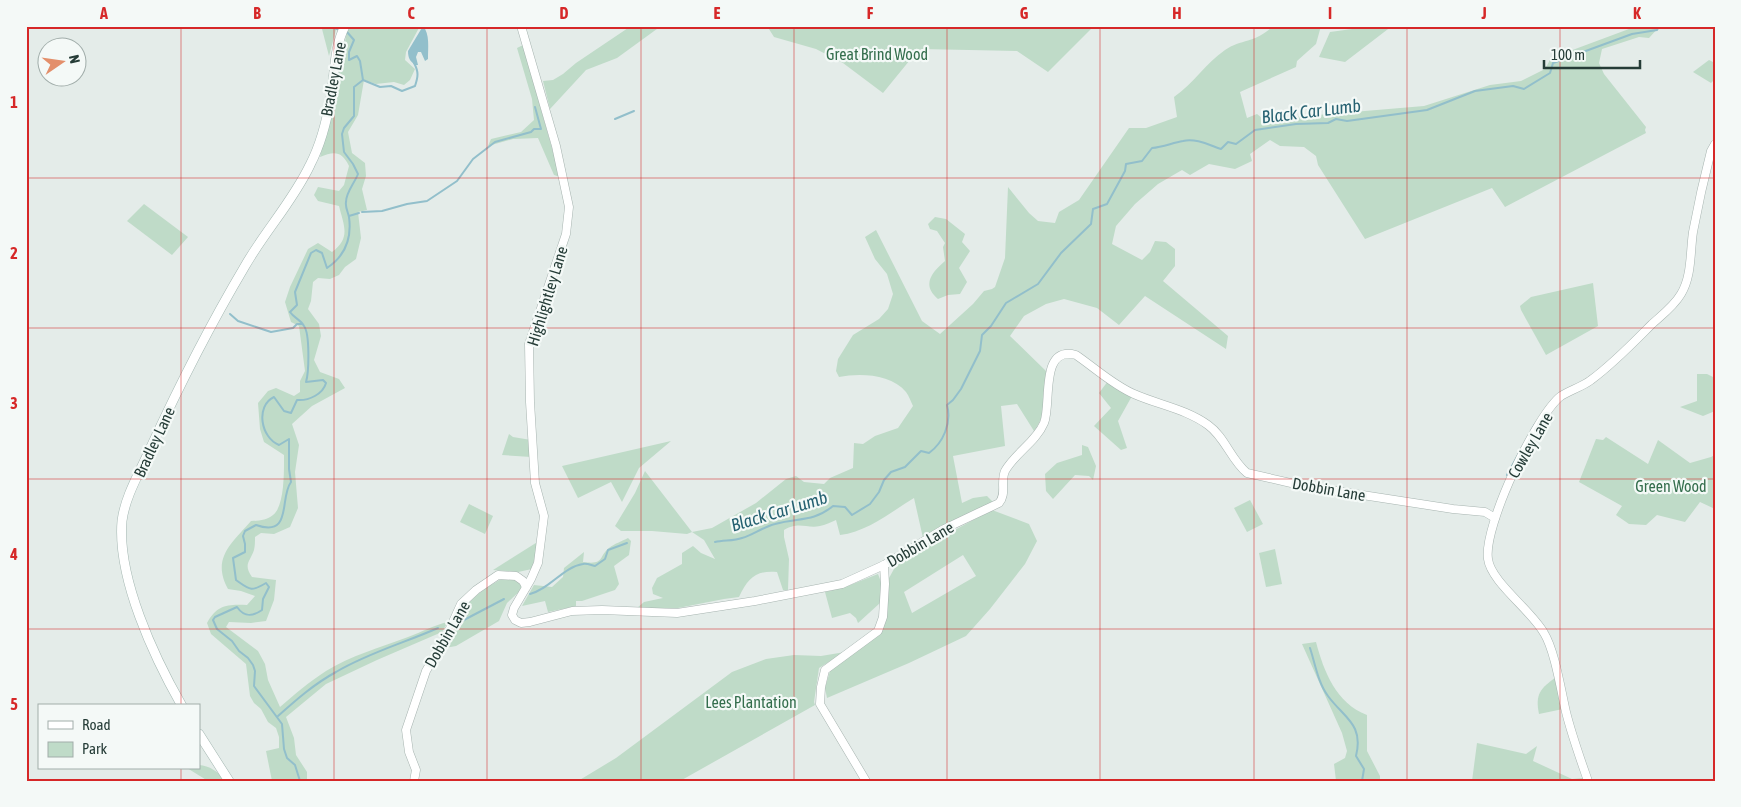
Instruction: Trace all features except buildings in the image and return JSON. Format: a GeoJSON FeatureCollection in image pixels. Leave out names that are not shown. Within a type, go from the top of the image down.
{"type":"FeatureCollection","features":[{"type":"Feature","properties":{"kind":"main road","name":"Bradley Lane"},"geometry":{"type":"LineString","coordinates":[[181,704],[145,628],[126,572],[122,541],[122,520],[125,506],[158,432],[245,265],[299,187],[320,145],[331,97],[335,62],[345,26]]}},
{"type":"Feature","properties":{"kind":"main road"},"geometry":{"type":"LineString","coordinates":[[200,736],[229,781]]}},
{"type":"Feature","properties":{"kind":"street","name":"Highlightley Lane"},"geometry":{"type":"LineString","coordinates":[[521,26],[556,146],[569,207],[566,234],[529,344],[530,402],[535,483],[544,516],[538,563],[526,587]]}},
{"type":"Feature","properties":{"kind":"street","name":"Cowley Lane"},"geometry":{"type":"LineString","coordinates":[[1588,781],[1574,740],[1546,634],[1492,571],[1489,563],[1488,546],[1495,518],[1522,455],[1557,400],[1591,380],[1640,336],[1680,296],[1688,276],[1697,211],[1711,151],[1715,144]]}},
{"type":"Feature","properties":{"kind":"street","name":"Dobbin Lane"},"geometry":{"type":"LineString","coordinates":[[526,587],[512,615],[515,620],[521,623],[566,612],[602,610],[677,613],[755,601],[842,584],[884,565],[944,529],[998,504],[1003,498],[1003,476],[1010,462],[1043,426],[1047,407],[1049,377],[1054,362],[1058,358],[1070,353],[1076,355],[1128,391],[1188,413],[1210,426],[1246,473],[1304,486],[1453,510],[1485,512],[1495,518]]}},
{"type":"Feature","properties":{"kind":"street"},"geometry":{"type":"LineString","coordinates":[[1485,512],[1501,503]]}},
{"type":"Feature","properties":{"kind":"street"},"geometry":{"type":"LineString","coordinates":[[866,781],[820,704],[821,687],[825,670],[878,631],[884,617],[884,565]]}},
{"type":"Feature","properties":{"kind":"street"},"geometry":{"type":"LineString","coordinates":[[516,576],[535,571]]}},
{"type":"Feature","properties":{"kind":"street","name":"Dobbin Lane"},"geometry":{"type":"LineString","coordinates":[[414,781],[416,770],[409,752],[406,730],[426,671],[448,633],[461,604],[476,590],[498,575],[516,576]]}},
{"type":"Feature","properties":{"kind":"street"},"geometry":{"type":"LineString","coordinates":[[516,576],[523,580],[526,587]]}},
{"type":"Feature","properties":{"kind":"green space"},"geometry":{"type":"Polygon","coordinates":[[[320,26],[337,26],[329,56],[322,29],[320,26]]]}},
{"type":"Feature","properties":{"kind":"green space"},"geometry":{"type":"Polygon","coordinates":[[[350,26],[420,26],[406,52],[405,60],[415,69],[410,80],[404,85],[394,82],[376,84],[364,80],[358,115],[348,132],[352,153],[365,163],[366,176],[362,189],[367,210],[358,212],[361,238],[356,259],[345,267],[339,275],[330,279],[318,278],[313,282],[308,309],[319,324],[321,336],[314,360],[320,372],[339,379],[345,388],[312,406],[292,424],[299,445],[295,472],[298,508],[290,527],[274,534],[261,533],[255,537],[254,550],[248,563],[249,573],[252,577],[276,580],[274,600],[266,621],[251,623],[229,622],[226,627],[258,651],[265,664],[268,680],[280,707],[314,679],[335,666],[366,652],[448,622],[442,632],[326,684],[286,717],[294,738],[296,755],[307,772],[307,781],[272,781],[266,751],[279,748],[279,737],[276,728],[268,722],[261,709],[250,696],[246,664],[211,634],[207,623],[219,609],[234,605],[247,605],[255,596],[228,589],[223,578],[223,560],[231,544],[251,521],[263,520],[273,515],[280,504],[282,496],[284,455],[264,442],[260,429],[258,403],[268,391],[276,388],[294,396],[300,392],[300,381],[305,371],[299,326],[291,322],[285,302],[308,249],[318,243],[332,252],[342,242],[344,237],[344,226],[339,206],[318,201],[314,195],[318,187],[339,191],[344,185],[349,166],[343,157],[337,154],[333,153],[320,157],[347,32],[350,26]]]}},
{"type":"Feature","properties":{"kind":"green space"},"geometry":{"type":"Polygon","coordinates":[[[631,26],[661,26],[617,58],[586,70],[550,109],[543,81],[553,80],[563,74],[631,26]]]}},
{"type":"Feature","properties":{"kind":"green space","name":"Great Brind Wood"},"geometry":{"type":"Polygon","coordinates":[[[767,26],[1094,26],[1048,72],[1017,51],[921,49],[883,93],[843,63],[816,49],[774,37],[767,26]]]}},
{"type":"Feature","properties":{"kind":"green space"},"geometry":{"type":"Polygon","coordinates":[[[1273,26],[1321,26],[1316,44],[1297,61],[1296,67],[1240,92],[1247,118],[1257,114],[1267,122],[1282,118],[1424,106],[1490,85],[1521,81],[1545,69],[1551,58],[1637,26],[1660,26],[1649,38],[1639,37],[1602,49],[1599,63],[1604,74],[1646,127],[1646,133],[1505,207],[1492,188],[1365,239],[1318,165],[1316,156],[1304,147],[1280,146],[1270,140],[1250,154],[1252,161],[1235,169],[1209,164],[1190,175],[1182,170],[1158,184],[1135,204],[1116,226],[1112,244],[1142,260],[1150,252],[1155,241],[1166,242],[1175,249],[1175,266],[1163,281],[1228,336],[1226,349],[1145,296],[1119,325],[1097,308],[1064,299],[1046,304],[1024,316],[1010,336],[1046,371],[1045,402],[1042,417],[1034,431],[1017,404],[1001,406],[1005,446],[953,456],[962,503],[973,498],[987,496],[994,503],[947,524],[923,538],[914,498],[869,526],[850,533],[840,535],[836,520],[820,526],[789,527],[784,530],[789,559],[788,590],[783,590],[777,572],[763,572],[749,580],[739,597],[678,608],[637,608],[644,602],[663,598],[653,594],[652,588],[657,578],[682,564],[682,553],[693,546],[701,553],[715,559],[704,540],[692,532],[712,528],[756,503],[786,479],[796,476],[804,482],[824,484],[830,478],[853,468],[854,443],[863,444],[875,436],[898,428],[913,406],[906,392],[892,381],[865,375],[839,377],[836,371],[838,359],[853,335],[879,319],[888,309],[893,294],[887,274],[875,259],[865,237],[876,230],[922,321],[940,334],[973,304],[984,291],[995,287],[1005,258],[1008,187],[1038,221],[1055,223],[1059,212],[1079,200],[1129,128],[1146,128],[1177,117],[1174,97],[1188,86],[1211,61],[1225,50],[1261,35],[1273,26]]]}},
{"type":"Feature","properties":{"kind":"green space"},"geometry":{"type":"Polygon","coordinates":[[[1355,26],[1392,26],[1345,62],[1319,57],[1330,32],[1352,29],[1355,26]]]}},
{"type":"Feature","properties":{"kind":"green space"},"geometry":{"type":"Polygon","coordinates":[[[523,45],[560,177],[554,175],[538,138],[513,139],[488,146],[491,139],[521,132],[534,120],[532,99],[517,48],[523,45]]]}},
{"type":"Feature","properties":{"kind":"green space"},"geometry":{"type":"Polygon","coordinates":[[[1709,60],[1715,63],[1715,79],[1711,83],[1693,72],[1709,60]]]}},
{"type":"Feature","properties":{"kind":"green space"},"geometry":{"type":"Polygon","coordinates":[[[144,204],[188,237],[172,255],[127,221],[144,204]]]}},
{"type":"Feature","properties":{"kind":"green space"},"geometry":{"type":"Polygon","coordinates":[[[935,217],[946,219],[965,234],[962,242],[970,251],[959,268],[967,282],[960,294],[948,295],[938,299],[930,289],[929,284],[933,274],[945,261],[943,247],[945,243],[937,231],[930,229],[928,224],[935,217]]]}},
{"type":"Feature","properties":{"kind":"green space"},"geometry":{"type":"Polygon","coordinates":[[[1593,283],[1598,326],[1546,355],[1520,306],[1531,297],[1593,283]]]}},
{"type":"Feature","properties":{"kind":"green space"},"geometry":{"type":"Polygon","coordinates":[[[1697,374],[1707,374],[1715,378],[1715,411],[1703,416],[1680,407],[1697,401],[1697,374]]]}},
{"type":"Feature","properties":{"kind":"green space"},"geometry":{"type":"Polygon","coordinates":[[[1108,381],[1132,396],[1118,421],[1127,448],[1121,450],[1094,426],[1111,408],[1099,393],[1108,381]]]}},
{"type":"Feature","properties":{"kind":"green space"},"geometry":{"type":"Polygon","coordinates":[[[509,434],[513,437],[531,440],[531,457],[502,455],[509,434]]]}},
{"type":"Feature","properties":{"kind":"green space","name":"Green Wood"},"geometry":{"type":"Polygon","coordinates":[[[1606,437],[1648,464],[1658,440],[1690,463],[1715,455],[1715,509],[1700,502],[1685,522],[1657,515],[1646,525],[1629,524],[1616,515],[1622,506],[1579,482],[1596,439],[1603,440],[1606,437]]]}},
{"type":"Feature","properties":{"kind":"green space"},"geometry":{"type":"Polygon","coordinates":[[[671,441],[639,468],[622,502],[611,482],[578,498],[562,466],[671,441]]]}},
{"type":"Feature","properties":{"kind":"green space"},"geometry":{"type":"Polygon","coordinates":[[[1082,445],[1088,447],[1096,466],[1093,480],[1089,476],[1075,475],[1053,499],[1046,491],[1045,474],[1057,463],[1082,455],[1082,445]]]}},
{"type":"Feature","properties":{"kind":"green space"},"geometry":{"type":"Polygon","coordinates":[[[645,471],[692,532],[687,534],[621,531],[615,526],[635,493],[645,471]]]}},
{"type":"Feature","properties":{"kind":"green space"},"geometry":{"type":"Polygon","coordinates":[[[1250,500],[1263,524],[1247,532],[1234,508],[1250,500]]]}},
{"type":"Feature","properties":{"kind":"green space"},"geometry":{"type":"Polygon","coordinates":[[[469,504],[493,516],[485,534],[460,522],[469,504]]]}},
{"type":"Feature","properties":{"kind":"green space"},"geometry":{"type":"Polygon","coordinates":[[[992,510],[1029,524],[1037,541],[1025,564],[966,636],[827,698],[825,688],[830,671],[879,633],[886,618],[889,578],[899,560],[925,543],[936,540],[992,510]],[[963,555],[904,592],[912,613],[976,576],[963,555]]]}},
{"type":"Feature","properties":{"kind":"green space"},"geometry":{"type":"Polygon","coordinates":[[[628,538],[631,541],[629,555],[614,566],[619,584],[615,590],[582,601],[576,601],[576,606],[548,612],[545,601],[522,606],[534,585],[552,587],[563,577],[564,568],[584,552],[583,562],[595,562],[600,560],[609,548],[628,538]]]}},
{"type":"Feature","properties":{"kind":"green space"},"geometry":{"type":"Polygon","coordinates":[[[539,541],[532,569],[518,572],[493,570],[539,541]]]}},
{"type":"Feature","properties":{"kind":"green space"},"geometry":{"type":"Polygon","coordinates":[[[1275,549],[1282,584],[1266,587],[1259,553],[1275,549]]]}},
{"type":"Feature","properties":{"kind":"green space"},"geometry":{"type":"Polygon","coordinates":[[[878,574],[881,582],[880,603],[858,623],[856,618],[850,613],[832,618],[825,592],[845,587],[878,574]]]}},
{"type":"Feature","properties":{"kind":"green space"},"geometry":{"type":"Polygon","coordinates":[[[501,579],[516,579],[523,583],[521,590],[507,603],[499,621],[456,646],[445,648],[460,617],[470,602],[479,593],[501,579]]]}},
{"type":"Feature","properties":{"kind":"green space"},"geometry":{"type":"Polygon","coordinates":[[[1316,642],[1327,675],[1339,695],[1356,710],[1367,715],[1367,751],[1380,776],[1380,781],[1336,781],[1334,764],[1345,758],[1347,751],[1342,733],[1302,644],[1316,642]]]}},
{"type":"Feature","properties":{"kind":"green space","name":"Lees Plantation"},"geometry":{"type":"Polygon","coordinates":[[[845,652],[819,668],[815,705],[680,781],[578,781],[616,758],[732,672],[766,659],[794,655],[821,656],[845,652]]]}},
{"type":"Feature","properties":{"kind":"green space"},"geometry":{"type":"Polygon","coordinates":[[[1556,677],[1563,709],[1539,714],[1538,697],[1546,685],[1556,677]]]}},
{"type":"Feature","properties":{"kind":"green space"},"geometry":{"type":"Polygon","coordinates":[[[1477,743],[1526,754],[1537,746],[1533,761],[1572,779],[1583,778],[1584,781],[1472,781],[1477,743]]]}},
{"type":"Feature","properties":{"kind":"green space"},"geometry":{"type":"Polygon","coordinates":[[[200,765],[206,767],[219,774],[224,781],[208,781],[190,770],[200,770],[200,765]]]}},
{"type":"Feature","properties":{"kind":"water"},"geometry":{"type":"Polygon","coordinates":[[[423,26],[428,37],[428,59],[425,61],[421,52],[418,52],[416,57],[418,65],[415,65],[408,56],[408,51],[423,26]]]}},
{"type":"Feature","properties":{"kind":"waterway"},"geometry":{"type":"LineString","coordinates":[[328,26],[340,30]]}},
{"type":"Feature","properties":{"kind":"waterway","name":"Black Car Lumb"},"geometry":{"type":"LineString","coordinates":[[715,542],[746,537],[775,524],[818,515],[833,506],[845,507],[852,515],[870,504],[891,472],[905,467],[921,451],[929,453],[934,449],[945,432],[948,419],[947,405],[961,389],[980,351],[982,335],[991,326],[1006,303],[1038,284],[1061,253],[1091,224],[1093,209],[1107,204],[1125,171],[1126,164],[1142,161],[1152,148],[1193,140],[1221,149],[1228,142],[1236,144],[1255,130],[1296,124],[1328,123],[1336,119],[1347,121],[1427,110],[1475,91],[1513,86],[1524,89],[1550,73],[1553,63],[1632,34],[1657,30],[1659,26]]}},
{"type":"Feature","properties":{"kind":"waterway"},"geometry":{"type":"LineString","coordinates":[[347,32],[354,40],[349,52],[349,60],[357,56],[360,61],[363,80]]}},
{"type":"Feature","properties":{"kind":"waterway"},"geometry":{"type":"LineString","coordinates":[[300,781],[295,765],[287,758],[284,749],[282,724],[254,686],[255,671],[253,665],[232,641],[217,629],[213,620],[215,617],[237,607],[242,613],[248,615],[262,610],[263,599],[269,587],[266,583],[251,589],[236,580],[233,558],[245,552],[243,536],[245,531],[256,525],[268,528],[275,526],[280,521],[291,482],[289,439],[279,445],[268,436],[263,422],[262,414],[264,407],[274,397],[284,411],[291,413],[297,400],[315,396],[326,383],[323,380],[306,382],[308,370],[306,330],[303,324],[290,312],[297,305],[295,292],[311,253],[316,250],[322,253],[327,268],[343,252],[348,240],[350,225],[346,198],[358,174],[344,152],[342,134],[344,128],[354,116],[354,87],[363,80],[380,87],[391,86],[402,91],[415,86],[417,69],[414,63]]}},
{"type":"Feature","properties":{"kind":"waterway"},"geometry":{"type":"LineString","coordinates":[[362,212],[382,211],[427,201],[457,181],[473,159],[495,142],[531,132],[534,129],[541,129],[535,107]]}},
{"type":"Feature","properties":{"kind":"waterway"},"geometry":{"type":"LineString","coordinates":[[615,119],[634,111]]}},
{"type":"Feature","properties":{"kind":"waterway"},"geometry":{"type":"LineString","coordinates":[[349,216],[359,213]]}},
{"type":"Feature","properties":{"kind":"waterway"},"geometry":{"type":"LineString","coordinates":[[230,314],[238,321],[271,332],[293,328],[297,324],[302,324]]}},
{"type":"Feature","properties":{"kind":"waterway"},"geometry":{"type":"LineString","coordinates":[[1507,475],[1535,424]]}},
{"type":"Feature","properties":{"kind":"waterway"},"geometry":{"type":"LineString","coordinates":[[530,594],[544,588],[569,569],[586,564],[595,566],[605,559],[608,550],[627,543]]}},
{"type":"Feature","properties":{"kind":"waterway"},"geometry":{"type":"LineString","coordinates":[[462,621],[504,599]]}},
{"type":"Feature","properties":{"kind":"waterway"},"geometry":{"type":"LineString","coordinates":[[278,716],[313,687],[348,665],[438,628]]}},
{"type":"Feature","properties":{"kind":"waterway"},"geometry":{"type":"LineString","coordinates":[[1310,648],[1319,679],[1325,691],[1355,729],[1358,745],[1356,756],[1364,769],[1362,781]]}}]}
